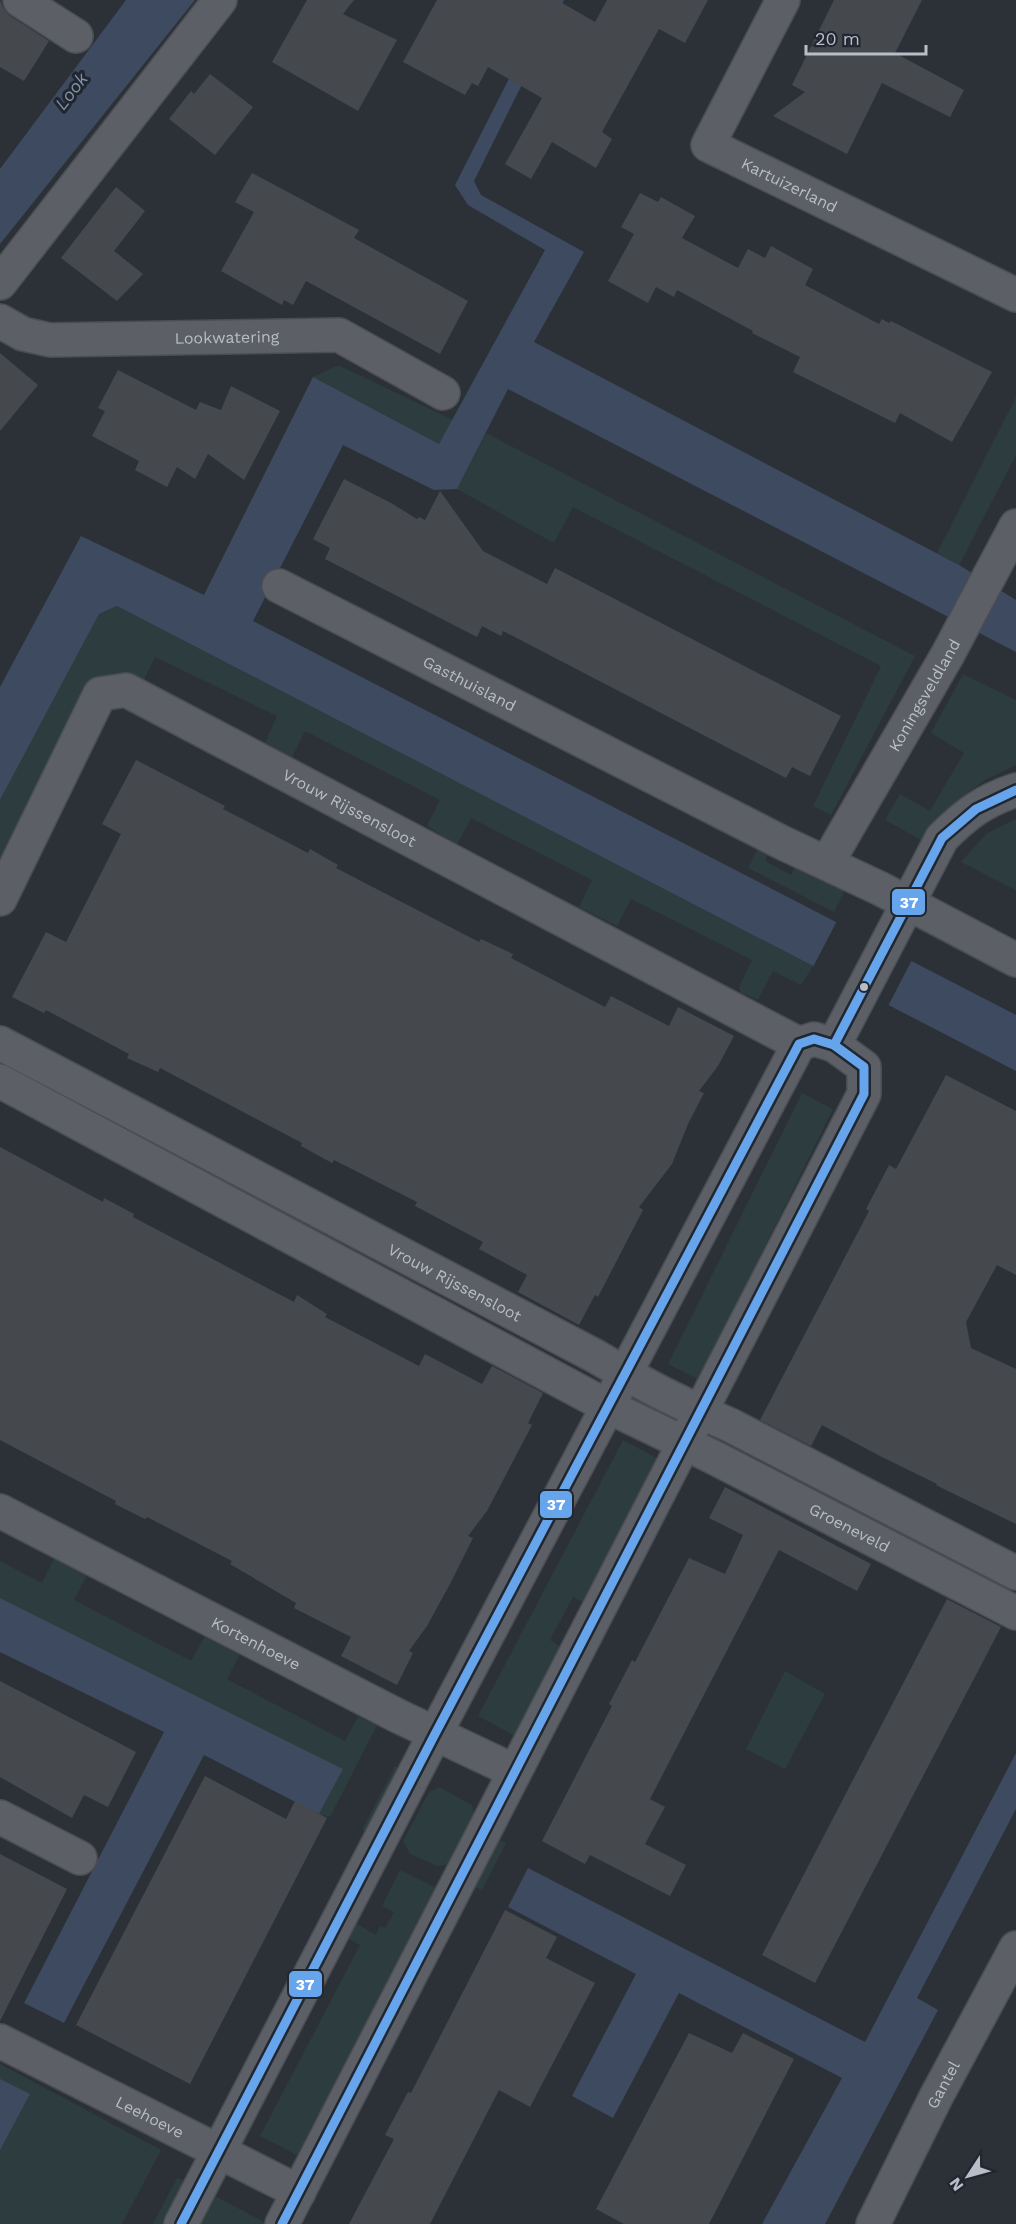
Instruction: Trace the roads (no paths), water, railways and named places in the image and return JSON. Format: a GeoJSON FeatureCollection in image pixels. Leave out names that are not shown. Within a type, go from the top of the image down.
{"type":"FeatureCollection","features":[{"type":"Feature","properties":{"kind":"street"},"geometry":{"type":"LineString","coordinates":[[20,0],[76,36]]}},
{"type":"Feature","properties":{"kind":"street"},"geometry":{"type":"LineString","coordinates":[[0,283],[220,0]]}},
{"type":"Feature","properties":{"kind":"street","name":"Kartuizerland"},"geometry":{"type":"LineString","coordinates":[[783,0],[708,145],[1016,296]]}},
{"type":"Feature","properties":{"kind":"street","name":"Lookwatering"},"geometry":{"type":"LineString","coordinates":[[0,321],[23,334],[50,340],[339,335],[443,393]]}},
{"type":"Feature","properties":{"kind":"street","name":"Koningsveldland"},"geometry":{"type":"LineString","coordinates":[[827,863],[956,641],[1016,526]]}},
{"type":"Feature","properties":{"kind":"street","name":"Gasthuisland"},"geometry":{"type":"LineString","coordinates":[[279,586],[1016,960]]}},
{"type":"Feature","properties":{"kind":"street","name":"Vrouw Rijssensloot"},"geometry":{"type":"LineString","coordinates":[[0,899],[100,694],[126,690],[799,1044]]}},
{"type":"Feature","properties":{"kind":"street"},"geometry":{"type":"LineString","coordinates":[[834,1045],[942,838],[964,817],[993,797],[1016,790]]}},
{"type":"Feature","properties":{"kind":"street"},"geometry":{"type":"LineString","coordinates":[[181,2224],[624,1373],[799,1044],[814,1040],[834,1045],[864,1067],[864,1094],[282,2224]]}},
{"type":"Feature","properties":{"kind":"street","name":"Vrouw Rijssensloot"},"geometry":{"type":"LineString","coordinates":[[0,1043],[700,1412]]}},
{"type":"Feature","properties":{"kind":"street"},"geometry":{"type":"LineString","coordinates":[[0,1081],[607,1406]]}},
{"type":"Feature","properties":{"kind":"street","name":"Groeneveld"},"geometry":{"type":"LineString","coordinates":[[607,1406],[713,1457],[1016,1613]]}},
{"type":"Feature","properties":{"kind":"street"},"geometry":{"type":"LineString","coordinates":[[700,1412],[730,1425],[1016,1573]]}},
{"type":"Feature","properties":{"kind":"street","name":"Kortenhoeve"},"geometry":{"type":"LineString","coordinates":[[0,1511],[388,1711],[514,1771]]}},
{"type":"Feature","properties":{"kind":"street"},"geometry":{"type":"LineString","coordinates":[[0,1817],[80,1858]]}},
{"type":"Feature","properties":{"kind":"street","name":"Gantel"},"geometry":{"type":"LineString","coordinates":[[873,2224],[936,2097],[1016,1948]]}},
{"type":"Feature","properties":{"kind":"street","name":"Leehoeve"},"geometry":{"type":"LineString","coordinates":[[0,2041],[299,2192]]}},
{"type":"Feature","properties":{"kind":"water","name":"Look"},"geometry":{"type":"Polygon","coordinates":[[[126,0],[195,0],[0,244],[0,169],[126,0]]]}},
{"type":"Feature","properties":{"kind":"water"},"geometry":{"type":"Polygon","coordinates":[[[549,0],[564,0],[474,181],[481,195],[584,252],[534,342],[959,565],[1016,600],[1016,652],[508,389],[457,489],[434,490],[343,445],[253,621],[1016,1015],[1016,1071],[117,606],[99,614],[0,800],[0,687],[81,536],[204,595],[313,377],[439,444],[545,250],[468,205],[455,185],[549,0]]]}},
{"type":"Feature","properties":{"kind":"water"},"geometry":{"type":"Polygon","coordinates":[[[0,1598],[343,1769],[319,1814],[204,1755],[64,2023],[24,2003],[164,1732],[0,1652],[0,1598]]]}},
{"type":"Feature","properties":{"kind":"water"},"geometry":{"type":"Polygon","coordinates":[[[1016,1753],[1016,1809],[917,1998],[938,2010],[825,2224],[762,2224],[842,2078],[679,1993],[613,2118],[572,2096],[636,1974],[508,1907],[528,1868],[865,2042],[1016,1753]]]}},
{"type":"Feature","properties":{"kind":"water"},"geometry":{"type":"Polygon","coordinates":[[[0,2079],[30,2094],[0,2150],[0,2079]]]}}]}
